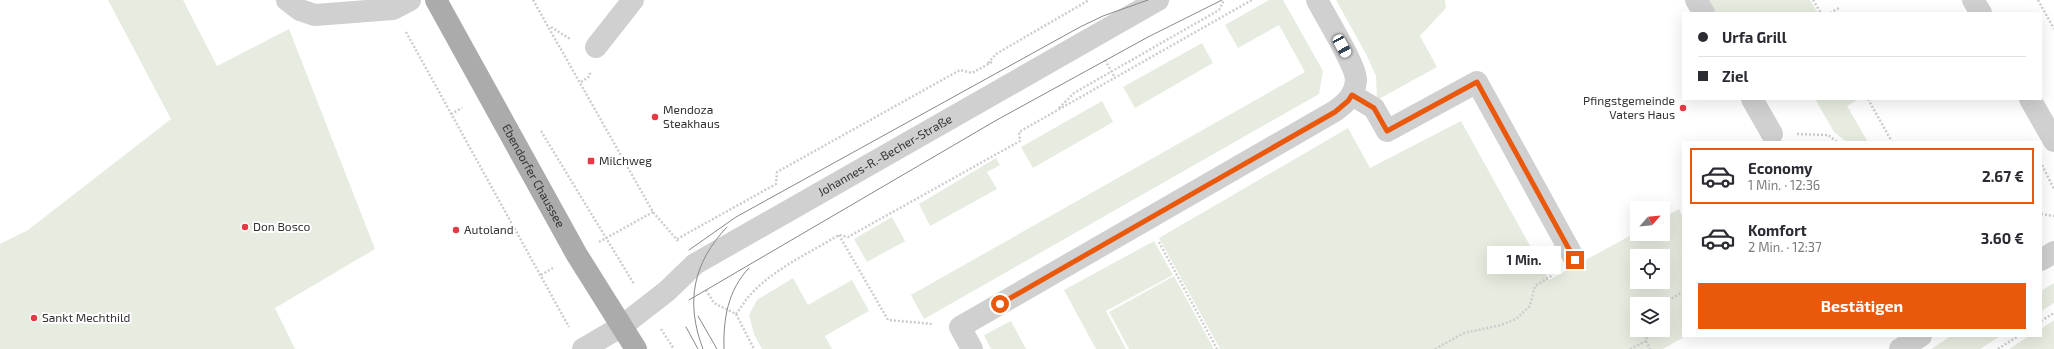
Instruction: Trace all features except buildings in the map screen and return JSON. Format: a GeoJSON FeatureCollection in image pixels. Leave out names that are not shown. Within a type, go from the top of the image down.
{"type":"FeatureCollection","features":[{"type":"Feature","properties":{"kind":"main road","name":"Ebendorfer Chaussee"},"geometry":{"type":"LineString","coordinates":[[436,0],[577,255],[636,349]]}},
{"type":"Feature","properties":{"kind":"street"},"geometry":{"type":"LineString","coordinates":[[287,0],[300,10],[311,14],[402,5]]}},
{"type":"Feature","properties":{"kind":"street"},"geometry":{"type":"LineString","coordinates":[[596,46],[633,0]]}},
{"type":"Feature","properties":{"kind":"street","name":"Johannes-R.-Becher-Straße"},"geometry":{"type":"LineString","coordinates":[[622,326],[667,291],[692,266],[1158,0]]}},
{"type":"Feature","properties":{"kind":"street"},"geometry":{"type":"LineString","coordinates":[[972,349],[960,327],[1335,112],[1348,101],[1352,95],[1356,79],[1355,73],[1316,0]]}},
{"type":"Feature","properties":{"kind":"street"},"geometry":{"type":"LineString","coordinates":[[1696,0],[1703,12]]}},
{"type":"Feature","properties":{"kind":"street"},"geometry":{"type":"LineString","coordinates":[[1974,0],[1980,12]]}},
{"type":"Feature","properties":{"kind":"street"},"geometry":{"type":"LineString","coordinates":[[1352,95],[1374,108],[1387,131],[1477,82],[1575,260]]}},
{"type":"Feature","properties":{"kind":"street"},"geometry":{"type":"LineString","coordinates":[[1753,100],[1772,134]]}},
{"type":"Feature","properties":{"kind":"street"},"geometry":{"type":"LineString","coordinates":[[2031,100],[2054,140]]}},
{"type":"Feature","properties":{"kind":"street"},"geometry":{"type":"LineString","coordinates":[[2042,259],[2054,252]]}},
{"type":"Feature","properties":{"kind":"street"},"geometry":{"type":"LineString","coordinates":[[583,349],[622,326]]}},
{"type":"Feature","properties":{"kind":"street"},"geometry":{"type":"LineString","coordinates":[[1900,349],[1919,337]]}},
{"type":"Feature","properties":{"kind":"path"},"geometry":{"type":"LineString","coordinates":[[534,0],[653,212],[677,239],[776,184],[777,172],[960,70],[972,73],[988,63],[996,54],[1089,0]]}},
{"type":"Feature","properties":{"kind":"path"},"geometry":{"type":"LineString","coordinates":[[1056,111],[1074,93],[1219,10],[1224,0]]}},
{"type":"Feature","properties":{"kind":"path"},"geometry":{"type":"LineString","coordinates":[[754,349],[736,314],[750,295],[768,278],[839,235],[848,238],[1020,141],[1019,132],[1252,0]]}},
{"type":"Feature","properties":{"kind":"path"},"geometry":{"type":"LineString","coordinates":[[1813,0],[1820,12]]}},
{"type":"Feature","properties":{"kind":"path"},"geometry":{"type":"LineString","coordinates":[[2038,0],[2054,29]]}},
{"type":"Feature","properties":{"kind":"path"},"geometry":{"type":"LineString","coordinates":[[402,5],[451,114],[567,322]]}},
{"type":"Feature","properties":{"kind":"path"},"geometry":{"type":"LineString","coordinates":[[1832,12],[1839,8]]}},
{"type":"Feature","properties":{"kind":"path"},"geometry":{"type":"LineString","coordinates":[[1869,100],[1891,141]]}},
{"type":"Feature","properties":{"kind":"path"},"geometry":{"type":"LineString","coordinates":[[451,114],[462,108]]}},
{"type":"Feature","properties":{"kind":"path"},"geometry":{"type":"LineString","coordinates":[[541,130],[614,250]]}},
{"type":"Feature","properties":{"kind":"path"},"geometry":{"type":"LineString","coordinates":[[1772,134],[1828,135],[1836,141]]}},
{"type":"Feature","properties":{"kind":"path"},"geometry":{"type":"LineString","coordinates":[[2042,165],[2054,189]]}},
{"type":"Feature","properties":{"kind":"path"},"geometry":{"type":"LineString","coordinates":[[606,238],[653,212]]}},
{"type":"Feature","properties":{"kind":"path"},"geometry":{"type":"LineString","coordinates":[[2042,214],[2054,216]]}},
{"type":"Feature","properties":{"kind":"path"},"geometry":{"type":"LineString","coordinates":[[1147,219],[1217,349]]}},
{"type":"Feature","properties":{"kind":"path"},"geometry":{"type":"LineString","coordinates":[[839,235],[888,320],[960,327]]}},
{"type":"Feature","properties":{"kind":"path"},"geometry":{"type":"LineString","coordinates":[[1435,349],[1464,333],[1501,325],[1516,319],[1530,306],[1535,286],[1575,260]]}},
{"type":"Feature","properties":{"kind":"path"},"geometry":{"type":"LineString","coordinates":[[1670,299],[1682,293]]}},
{"type":"Feature","properties":{"kind":"path"},"geometry":{"type":"LineString","coordinates":[[2042,320],[2054,313]]}},
{"type":"Feature","properties":{"kind":"path"},"geometry":{"type":"LineString","coordinates":[[1647,337],[1646,341],[1650,349]]}},
{"type":"Feature","properties":{"kind":"path"},"geometry":{"type":"LineString","coordinates":[[1998,349],[2016,337]]}},
{"type":"Feature","properties":{"kind":"path"},"geometry":{"type":"LineString","coordinates":[[1630,349],[1646,341]]}},
{"type":"Feature","properties":{"kind":"shaded area"},"geometry":{"type":"Polygon","coordinates":[[[108,0],[183,0],[217,66],[289,29],[375,249],[275,308],[295,349],[0,349],[0,244],[28,230],[171,119],[108,0]]]}},
{"type":"Feature","properties":{"kind":"shaded area"},"geometry":{"type":"Polygon","coordinates":[[[1269,0],[1283,0],[1323,71],[1319,94],[924,319],[911,295],[1305,72],[1279,25],[1238,48],[1225,25],[1269,0]]]}},
{"type":"Feature","properties":{"kind":"shaded area"},"geometry":{"type":"Polygon","coordinates":[[[1336,0],[1445,0],[1446,8],[1420,36],[1437,67],[1377,100],[1376,76],[1366,54],[1336,0]]]}},
{"type":"Feature","properties":{"kind":"shaded area"},"geometry":{"type":"Polygon","coordinates":[[[1705,0],[1810,0],[1817,12],[1711,12],[1705,0]]]}},
{"type":"Feature","properties":{"kind":"shaded area"},"geometry":{"type":"Polygon","coordinates":[[[1202,43],[1213,63],[1135,108],[1123,87],[1202,43]]]}},
{"type":"Feature","properties":{"kind":"shaded area"},"geometry":{"type":"Polygon","coordinates":[[[1816,100],[1857,100],[1847,106],[1867,141],[1846,141],[1834,132],[1816,100]]]}},
{"type":"Feature","properties":{"kind":"shaded area"},"geometry":{"type":"Polygon","coordinates":[[[1102,101],[1113,122],[1033,168],[1021,147],[1102,101]]]}},
{"type":"Feature","properties":{"kind":"shaded area"},"geometry":{"type":"Polygon","coordinates":[[[1461,121],[1549,280],[1630,236],[1630,241],[1670,241],[1670,214],[1679,209],[1682,216],[1682,337],[1684,337],[1663,349],[1220,349],[1159,238],[1348,128],[1370,168],[1461,121]]]}},
{"type":"Feature","properties":{"kind":"shaded area"},"geometry":{"type":"Polygon","coordinates":[[[996,158],[1000,165],[987,172],[997,189],[930,226],[919,204],[996,158]]]}},
{"type":"Feature","properties":{"kind":"shaded area"},"geometry":{"type":"Polygon","coordinates":[[[892,217],[905,241],[867,262],[854,239],[892,217]]]}},
{"type":"Feature","properties":{"kind":"shaded area"},"geometry":{"type":"Polygon","coordinates":[[[1154,241],[1173,275],[1106,311],[1126,349],[1096,349],[1064,290],[1154,241]]]}},
{"type":"Feature","properties":{"kind":"shaded area"},"geometry":{"type":"Polygon","coordinates":[[[1174,276],[1214,349],[1129,349],[1109,312],[1174,276]]]}},
{"type":"Feature","properties":{"kind":"shaded area"},"geometry":{"type":"Polygon","coordinates":[[[793,278],[808,305],[852,280],[869,311],[825,336],[832,349],[762,349],[754,334],[749,315],[757,300],[793,278]]]}},
{"type":"Feature","properties":{"kind":"shaded area"},"geometry":{"type":"Polygon","coordinates":[[[2054,283],[2054,303],[2042,310],[2042,290],[2054,283]]]}},
{"type":"Feature","properties":{"kind":"shaded area"},"geometry":{"type":"Polygon","coordinates":[[[2054,320],[2054,349],[2009,349],[2027,337],[2042,337],[2042,328],[2054,320]]]}},
{"type":"Feature","properties":{"kind":"shaded area"},"geometry":{"type":"Polygon","coordinates":[[[1011,321],[1026,349],[991,349],[984,335],[1011,321]]]}},
{"type":"Feature","properties":{"kind":"shaded area"},"geometry":{"type":"Polygon","coordinates":[[[1949,337],[1998,337],[1980,349],[1931,349],[1949,337]]]}},
{"type":"Feature","properties":{"kind":"tram line"},"geometry":{"type":"LineString","coordinates":[[689,250],[736,217],[1080,27],[1103,16],[1148,0]]}},
{"type":"Feature","properties":{"kind":"tram line"},"geometry":{"type":"LineString","coordinates":[[689,300],[995,121],[1148,37],[1222,0]]}},
{"type":"Feature","properties":{"kind":"tram line"},"geometry":{"type":"LineString","coordinates":[[703,349],[697,332],[694,315],[696,284],[706,255],[727,227]]}},
{"type":"Feature","properties":{"kind":"tram line"},"geometry":{"type":"LineString","coordinates":[[724,349],[728,306],[736,286],[749,268]]}},
{"type":"Feature","properties":{"kind":"tram line"},"geometry":{"type":"LineString","coordinates":[[698,316],[717,349]]}},
{"type":"Feature","properties":{"kind":"tram line"},"geometry":{"type":"LineString","coordinates":[[686,327],[698,349]]}},
{"type":"Feature","properties":{"kind":"place","name":"Pfingstgemeinde Vaters Haus"},"geometry":{"type":"Point","coordinates":[1683,108]}},
{"type":"Feature","properties":{"kind":"place","name":"Mendoza Steakhaus"},"geometry":{"type":"Point","coordinates":[655,117]}},
{"type":"Feature","properties":{"kind":"place","name":"Milchweg"},"geometry":{"type":"Point","coordinates":[591,161]}},
{"type":"Feature","properties":{"kind":"place","name":"Don Bosco"},"geometry":{"type":"Point","coordinates":[245,227]}},
{"type":"Feature","properties":{"kind":"place","name":"Autoland"},"geometry":{"type":"Point","coordinates":[456,230]}},
{"type":"Feature","properties":{"kind":"place","name":"Sankt Mechthild"},"geometry":{"type":"Point","coordinates":[34,318]}},
{"type":"Feature","properties":{"kind":"route"},"geometry":{"type":"LineString","coordinates":[[1000,304],[1335,112],[1343,106],[1352,95],[1374,108],[1387,131],[1477,82],[1575,260]]}}]}
